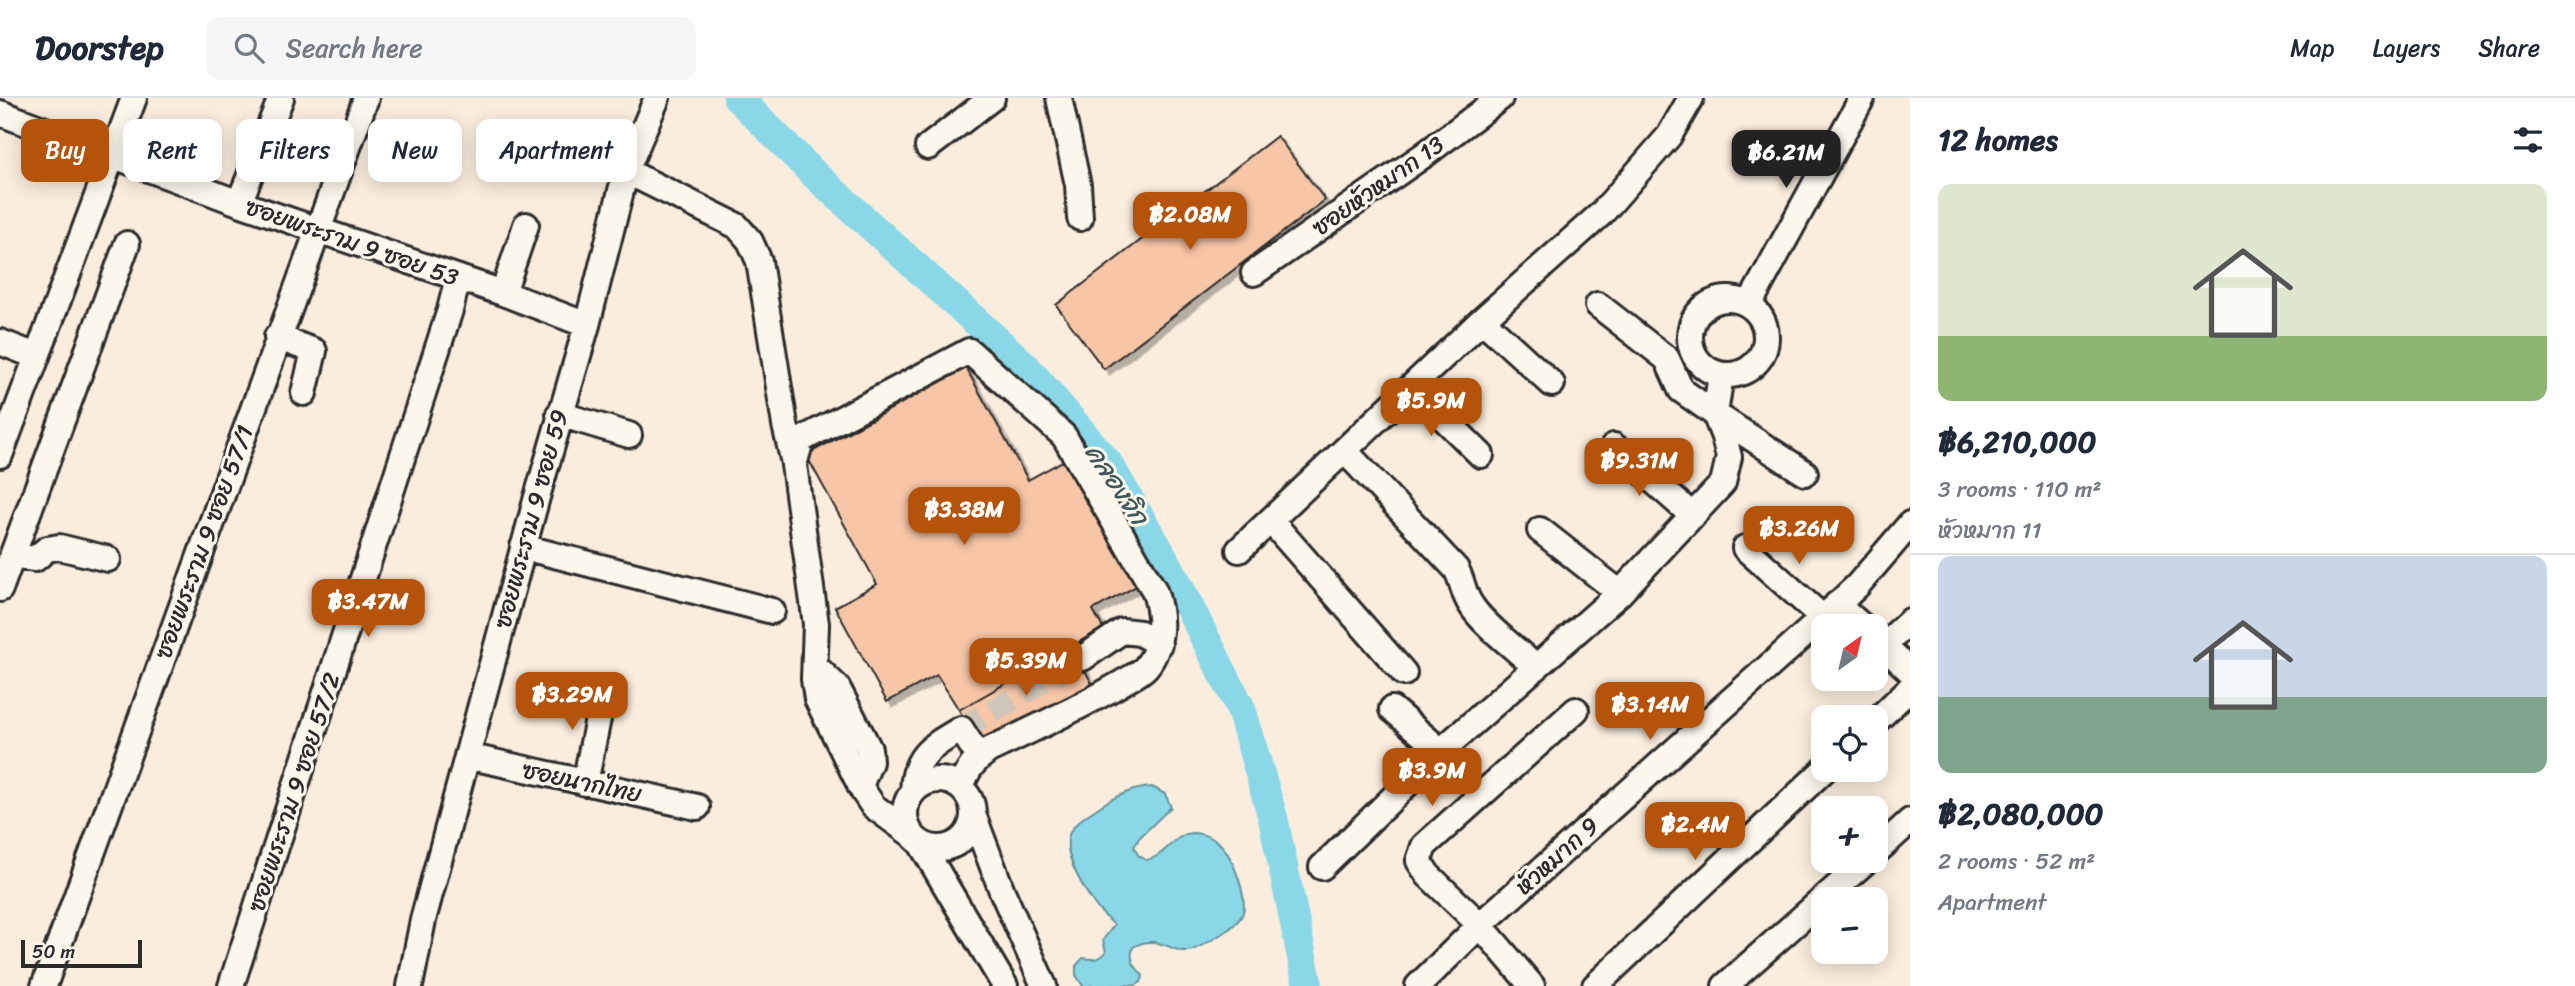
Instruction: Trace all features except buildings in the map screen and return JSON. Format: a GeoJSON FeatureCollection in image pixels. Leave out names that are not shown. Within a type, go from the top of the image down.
{"type":"FeatureCollection","features":[{"type":"Feature","properties":{"kind":"street"},"geometry":{"type":"LineString","coordinates":[[0,455],[134,98]]}},
{"type":"Feature","properties":{"kind":"street"},"geometry":{"type":"LineString","coordinates":[[239,203],[281,98]]}},
{"type":"Feature","properties":{"kind":"street","name":"ซอยพระราม 9 ซอย 57/1"},"geometry":{"type":"LineString","coordinates":[[44,986],[277,337],[366,98]]}},
{"type":"Feature","properties":{"kind":"street","name":"ซอยพระราม 9 ซอย 59"},"geometry":{"type":"LineString","coordinates":[[637,145],[657,98]]}},
{"type":"Feature","properties":{"kind":"street"},"geometry":{"type":"LineString","coordinates":[[928,147],[992,98]]}},
{"type":"Feature","properties":{"kind":"street"},"geometry":{"type":"LineString","coordinates":[[1059,98],[1078,185],[1080,218]]}},
{"type":"Feature","properties":{"kind":"street","name":"ซอยหัวหมาก 13"},"geometry":{"type":"LineString","coordinates":[[1254,273],[1424,155],[1500,98]]}},
{"type":"Feature","properties":{"kind":"street"},"geometry":{"type":"LineString","coordinates":[[1239,550],[1482,320],[1602,214],[1669,136],[1691,98]]}},
{"type":"Feature","properties":{"kind":"street"},"geometry":{"type":"LineString","coordinates":[[1749,305],[1862,98]]}},
{"type":"Feature","properties":{"kind":"street","name":"ซอยพระราม 9 ซอย 53"},"geometry":{"type":"LineString","coordinates":[[0,113],[239,203],[503,293],[587,325]]}},
{"type":"Feature","properties":{"kind":"street"},"geometry":{"type":"LineString","coordinates":[[637,176],[737,226],[750,241],[759,261],[794,465],[816,624],[817,699],[860,786],[873,806],[916,839],[944,849],[964,838],[974,817]]}},
{"type":"Feature","properties":{"kind":"street","name":"ซอยพระราม 9 ซอย 59"},"geometry":{"type":"LineString","coordinates":[[410,986],[423,920],[559,414],[587,325],[623,182]]}},
{"type":"Feature","properties":{"kind":"street"},"geometry":{"type":"LineString","coordinates":[[503,293],[526,225]]}},
{"type":"Feature","properties":{"kind":"street"},"geometry":{"type":"LineString","coordinates":[[0,589],[127,244]]}},
{"type":"Feature","properties":{"kind":"street","name":"ซอยพระราม 9 ซอย 57/2"},"geometry":{"type":"LineString","coordinates":[[231,986],[442,337],[458,278]]}},
{"type":"Feature","properties":{"kind":"street"},"geometry":{"type":"LineString","coordinates":[[1737,300],[1749,305],[1758,314],[1767,338],[1765,351],[1758,362],[1748,370],[1736,375],[1721,375],[1700,364],[1693,354],[1690,330],[1702,309],[1713,302],[1737,300]]}},
{"type":"Feature","properties":{"kind":"street"},"geometry":{"type":"LineString","coordinates":[[1598,305],[1667,359],[1681,390],[1805,473]]}},
{"type":"Feature","properties":{"kind":"street"},"geometry":{"type":"LineString","coordinates":[[1482,320],[1552,384]]}},
{"type":"Feature","properties":{"kind":"street"},"geometry":{"type":"LineString","coordinates":[[277,337],[314,351],[304,393]]}},
{"type":"Feature","properties":{"kind":"street"},"geometry":{"type":"LineString","coordinates":[[0,342],[36,356]]}},
{"type":"Feature","properties":{"kind":"street"},"geometry":{"type":"LineString","coordinates":[[794,465],[801,440],[969,351],[1064,436],[1154,590],[1161,609],[1159,644],[1144,670],[989,750],[966,772],[961,788]]}},
{"type":"Feature","properties":{"kind":"street"},"geometry":{"type":"LineString","coordinates":[[1322,867],[1441,751],[1620,593],[1723,483],[1728,457],[1724,437],[1714,414],[1721,375]]}},
{"type":"Feature","properties":{"kind":"street"},"geometry":{"type":"LineString","coordinates":[[1413,388],[1482,455]]}},
{"type":"Feature","properties":{"kind":"street"},"geometry":{"type":"LineString","coordinates":[[781,400],[808,419],[840,417]]}},
{"type":"Feature","properties":{"kind":"street"},"geometry":{"type":"LineString","coordinates":[[559,414],[629,435]]}},
{"type":"Feature","properties":{"kind":"street"},"geometry":{"type":"LineString","coordinates":[[1614,446],[1693,516]]}},
{"type":"Feature","properties":{"kind":"street"},"geometry":{"type":"LineString","coordinates":[[1345,451],[1456,569],[1471,606],[1536,668]]}},
{"type":"Feature","properties":{"kind":"street"},"geometry":{"type":"LineString","coordinates":[[1271,521],[1404,673]]}},
{"type":"Feature","properties":{"kind":"street","name":"หัวหมาก 9"},"geometry":{"type":"LineString","coordinates":[[1418,986],[1480,925],[1857,586],[1910,524]]}},
{"type":"Feature","properties":{"kind":"street"},"geometry":{"type":"LineString","coordinates":[[1540,530],[1620,593]]}},
{"type":"Feature","properties":{"kind":"street"},"geometry":{"type":"LineString","coordinates":[[12,556],[35,559],[47,549],[59,547],[108,559]]}},
{"type":"Feature","properties":{"kind":"street"},"geometry":{"type":"LineString","coordinates":[[523,547],[772,611]]}},
{"type":"Feature","properties":{"kind":"street"},"geometry":{"type":"LineString","coordinates":[[1745,548],[1836,614]]}},
{"type":"Feature","properties":{"kind":"street"},"geometry":{"type":"LineString","coordinates":[[1888,637],[1910,621]]}},
{"type":"Feature","properties":{"kind":"street"},"geometry":{"type":"LineString","coordinates":[[1083,658],[1122,631],[1140,633],[1159,644]]}},
{"type":"Feature","properties":{"kind":"street"},"geometry":{"type":"LineString","coordinates":[[1888,650],[1910,671]]}},
{"type":"Feature","properties":{"kind":"street"},"geometry":{"type":"LineString","coordinates":[[1888,709],[1910,688]]}},
{"type":"Feature","properties":{"kind":"street"},"geometry":{"type":"LineString","coordinates":[[585,783],[604,689]]}},
{"type":"Feature","properties":{"kind":"street"},"geometry":{"type":"LineString","coordinates":[[1392,709],[1441,751]]}},
{"type":"Feature","properties":{"kind":"street"},"geometry":{"type":"LineString","coordinates":[[1532,986],[1480,925],[1428,875],[1419,862],[1420,853],[1424,846],[1576,710]]}},
{"type":"Feature","properties":{"kind":"street"},"geometry":{"type":"LineString","coordinates":[[913,791],[914,772],[925,753],[961,729],[979,757]]}},
{"type":"Feature","properties":{"kind":"street","name":"ซอยนากไทย"},"geometry":{"type":"LineString","coordinates":[[467,756],[697,807]]}},
{"type":"Feature","properties":{"kind":"street"},"geometry":{"type":"LineString","coordinates":[[1005,986],[905,824],[907,801],[921,784],[941,780],[961,788],[972,806],[1002,891],[1044,986]]}},
{"type":"Feature","properties":{"kind":"street"},"geometry":{"type":"LineString","coordinates":[[1595,986],[1811,782]]}},
{"type":"Feature","properties":{"kind":"street"},"geometry":{"type":"LineString","coordinates":[[1888,841],[1910,821]]}},
{"type":"Feature","properties":{"kind":"street"},"geometry":{"type":"LineString","coordinates":[[1725,986],[1852,873]]}},
{"type":"Feature","properties":{"kind":"water"},"geometry":{"type":"Polygon","coordinates":[[[1152,787],[1165,794],[1171,807],[1139,838],[1134,847],[1138,855],[1146,860],[1152,858],[1186,834],[1204,835],[1215,840],[1226,851],[1239,879],[1244,908],[1242,915],[1228,929],[1190,951],[1152,942],[1133,947],[1133,963],[1143,976],[1141,982],[1136,985],[1083,986],[1076,975],[1076,966],[1083,958],[1096,959],[1104,955],[1106,952],[1103,940],[1114,925],[1098,909],[1076,874],[1069,853],[1069,835],[1081,820],[1109,801],[1130,791],[1152,787]]]}},
{"type":"Feature","properties":{"kind":"waterway","name":"คลองจิก"},"geometry":{"type":"LineString","coordinates":[[738,98],[815,175],[1025,366],[1107,462],[1169,567],[1241,709],[1273,818],[1308,986]]}},
{"type":"Feature","properties":{"kind":"tunnel"},"geometry":{"type":"LineString","coordinates":[[961,729],[1083,658]]}}]}
